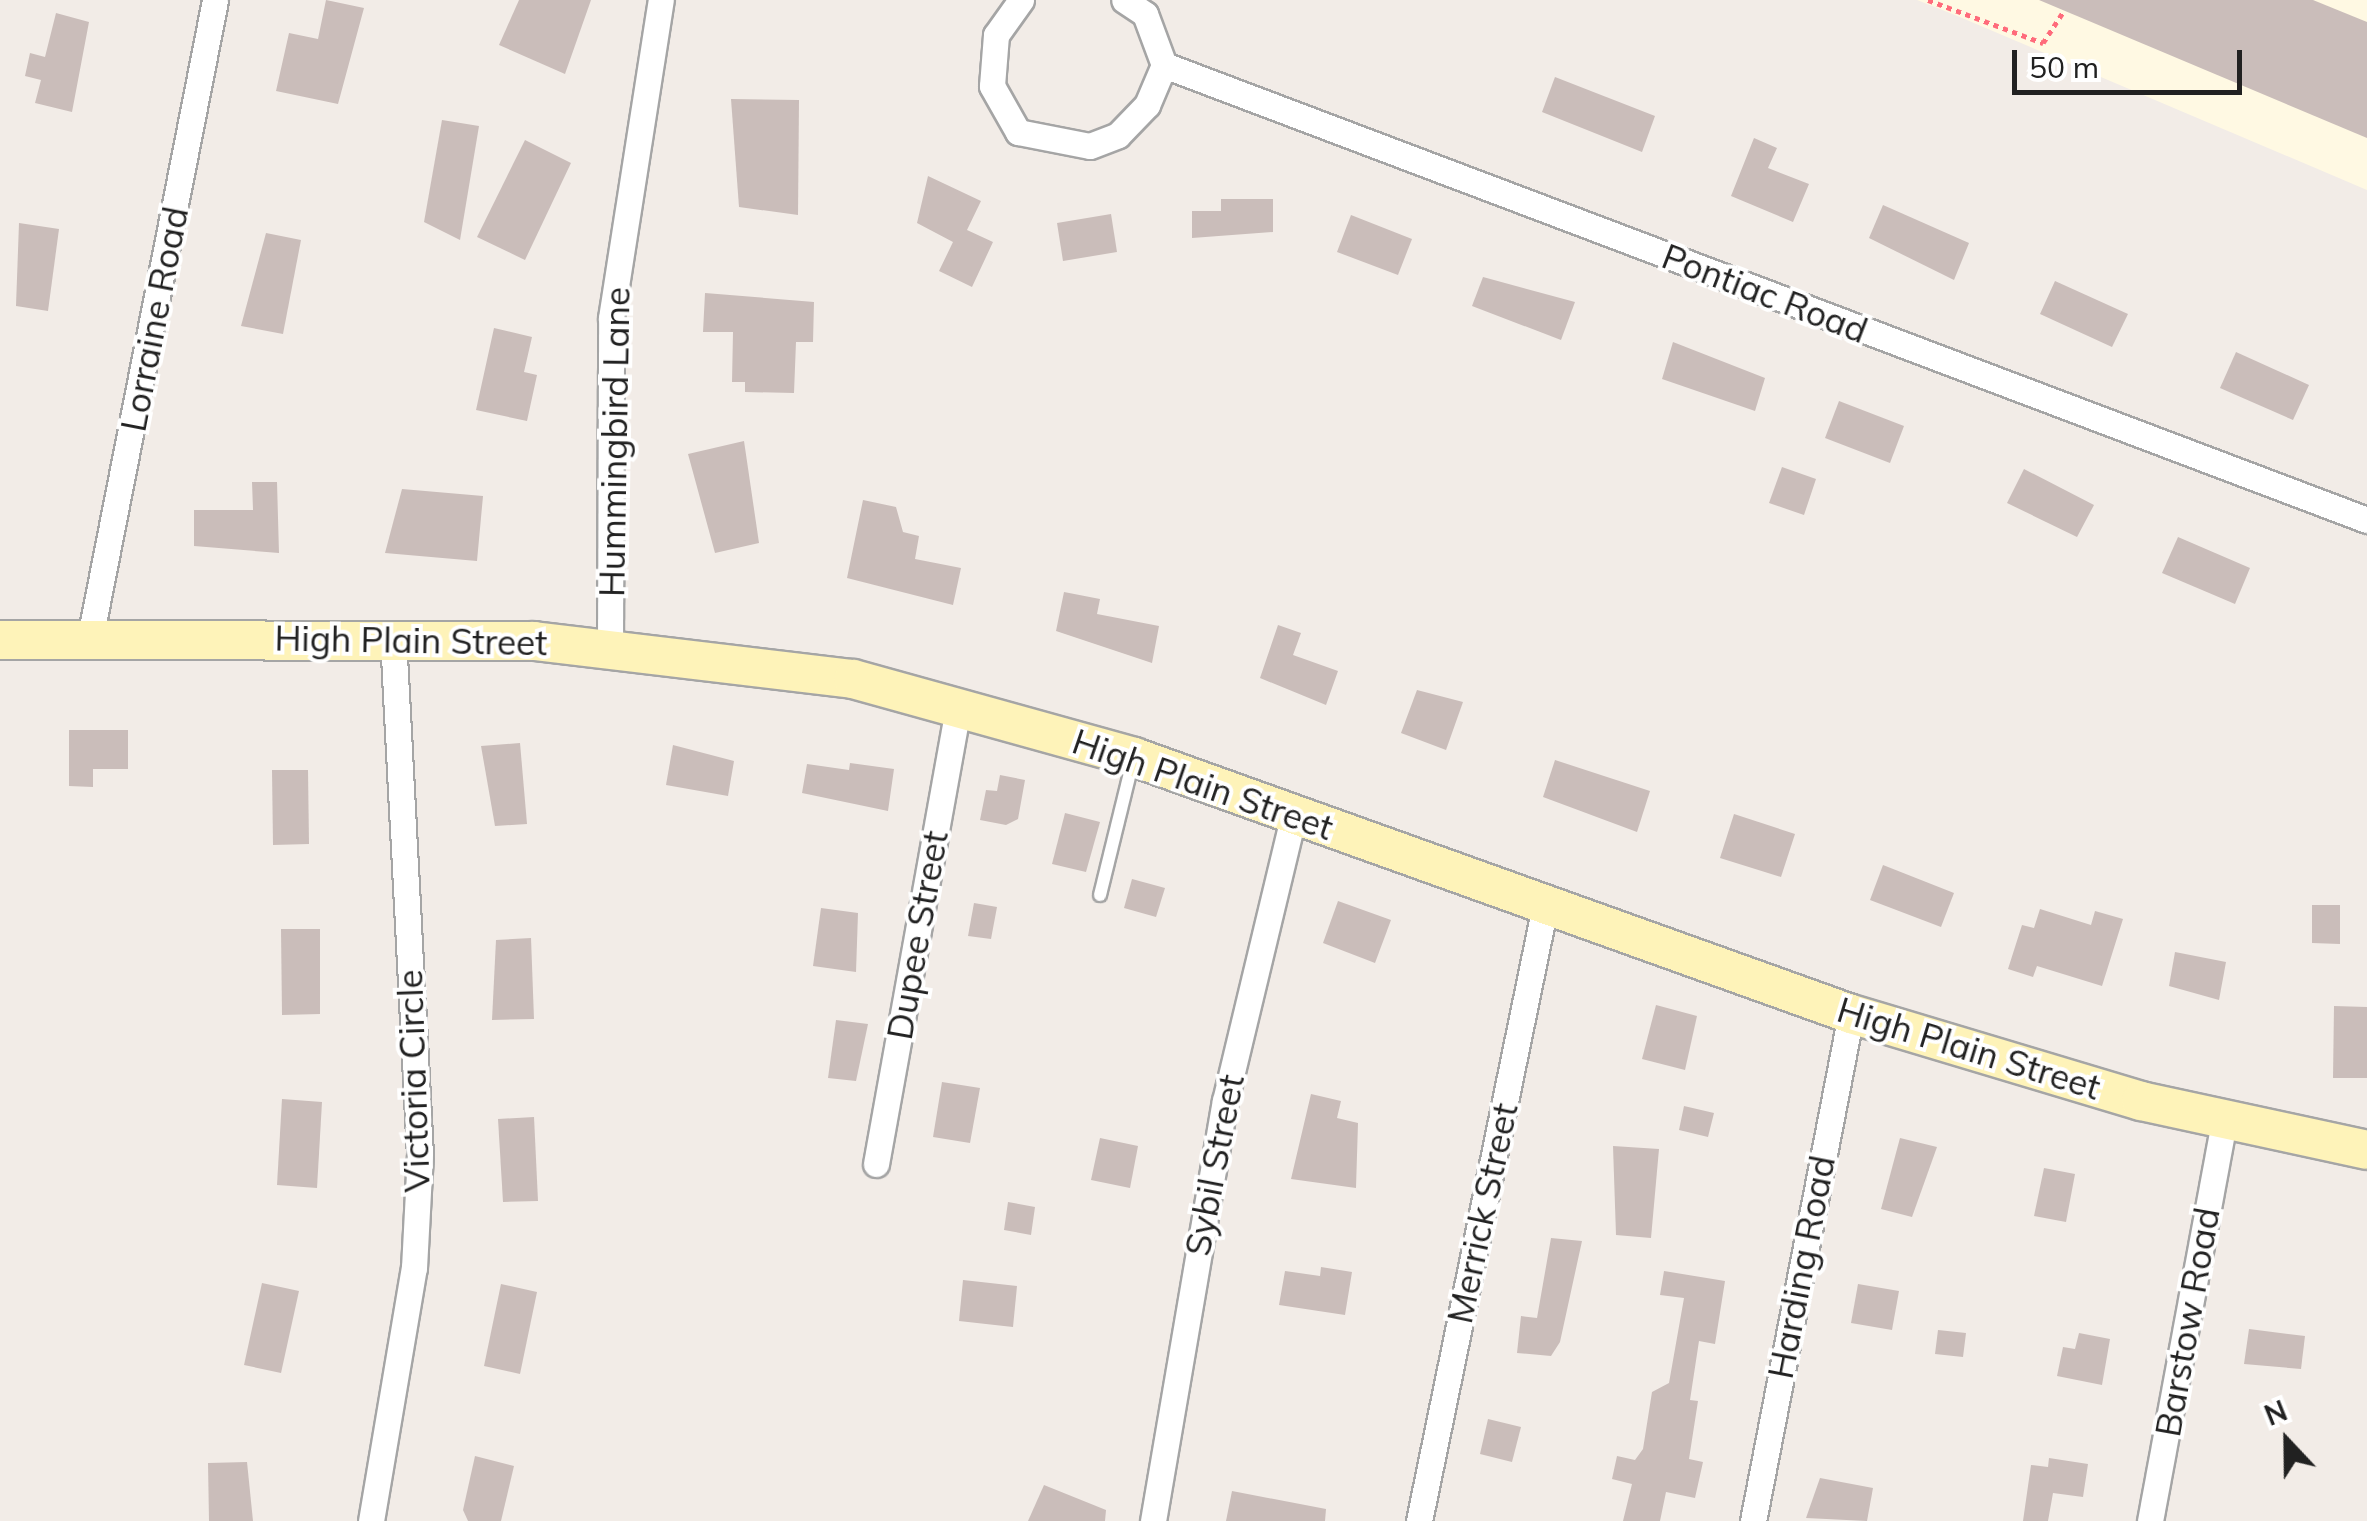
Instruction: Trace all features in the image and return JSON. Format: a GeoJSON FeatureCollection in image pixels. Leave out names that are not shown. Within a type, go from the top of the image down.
{"type":"FeatureCollection","features":[{"type":"Feature","properties":{"kind":"main road","name":"High Plain Street"},"geometry":{"type":"LineString","coordinates":[[0,640],[393,637],[610,648],[853,679],[958,705],[1134,757],[1851,1014],[2224,1122],[2367,1150]]}},
{"type":"Feature","properties":{"kind":"street","name":"Lorraine Road"},"geometry":{"type":"LineString","coordinates":[[90,638],[214,0]]}},
{"type":"Feature","properties":{"kind":"street","name":"Hummingbird Lane"},"geometry":{"type":"LineString","coordinates":[[610,648],[610,318],[662,0]]}},
{"type":"Feature","properties":{"kind":"street"},"geometry":{"type":"LineString","coordinates":[[1021,0],[989,60],[992,86],[1018,132],[1090,146],[1118,134],[1147,105],[1164,65],[1145,14],[1124,0]]}},
{"type":"Feature","properties":{"kind":"street","name":"Pontiac Road"},"geometry":{"type":"LineString","coordinates":[[1164,65],[2367,520]]}},
{"type":"Feature","properties":{"kind":"street","name":"Victoria Circle"},"geometry":{"type":"LineString","coordinates":[[370,1521],[414,1268],[420,1155],[393,637]]}},
{"type":"Feature","properties":{"kind":"street","name":"Dupee Street"},"geometry":{"type":"LineString","coordinates":[[876,1164],[958,705]]}},
{"type":"Feature","properties":{"kind":"street","name":"Sybil Street"},"geometry":{"type":"LineString","coordinates":[[1153,1521],[1225,1101],[1294,814]]}},
{"type":"Feature","properties":{"kind":"street","name":"Merrick Street"},"geometry":{"type":"LineString","coordinates":[[1418,1521],[1545,906]]}},
{"type":"Feature","properties":{"kind":"street","name":"Harding Road"},"geometry":{"type":"LineString","coordinates":[[1754,1521],[1851,1014]]}},
{"type":"Feature","properties":{"kind":"street","name":"Barstow Road"},"geometry":{"type":"LineString","coordinates":[[2150,1521],[2224,1122]]}},
{"type":"Feature","properties":{"kind":"lane"},"geometry":{"type":"LineString","coordinates":[[1100,895],[1134,757]]}},
{"type":"Feature","properties":{"kind":"path"},"geometry":{"type":"LineString","coordinates":[[1928,0],[2043,43],[2064,11]]}},
{"type":"Feature","properties":{"kind":"shaded area"},"geometry":{"type":"Polygon","coordinates":[[[1917,0],[2367,0],[2367,190],[1955,15],[1917,0]]]}},
{"type":"Feature","properties":{"kind":"building"},"geometry":{"type":"Polygon","coordinates":[[[326,0],[364,8],[338,104],[276,91],[289,33],[318,39],[326,0]]]}},
{"type":"Feature","properties":{"kind":"building"},"geometry":{"type":"Polygon","coordinates":[[[519,0],[591,0],[565,74],[499,45],[519,0]]]}},
{"type":"Feature","properties":{"kind":"building"},"geometry":{"type":"Polygon","coordinates":[[[2039,0],[2313,0],[2367,22],[2367,138],[2039,0]]]}},
{"type":"Feature","properties":{"kind":"building"},"geometry":{"type":"Polygon","coordinates":[[[56,13],[89,22],[72,112],[35,103],[41,80],[25,76],[30,53],[45,57],[56,13]]]}},
{"type":"Feature","properties":{"kind":"building"},"geometry":{"type":"Polygon","coordinates":[[[1555,77],[1655,116],[1642,152],[1542,112],[1555,77]]]}},
{"type":"Feature","properties":{"kind":"building"},"geometry":{"type":"Polygon","coordinates":[[[731,99],[799,100],[798,215],[739,207],[731,99]]]}},
{"type":"Feature","properties":{"kind":"building"},"geometry":{"type":"Polygon","coordinates":[[[442,120],[479,126],[460,240],[424,222],[442,120]]]}},
{"type":"Feature","properties":{"kind":"building"},"geometry":{"type":"Polygon","coordinates":[[[1754,138],[1777,148],[1768,168],[1809,184],[1793,222],[1731,196],[1754,138]]]}},
{"type":"Feature","properties":{"kind":"building"},"geometry":{"type":"Polygon","coordinates":[[[525,140],[571,163],[525,260],[477,237],[525,140]]]}},
{"type":"Feature","properties":{"kind":"building"},"geometry":{"type":"Polygon","coordinates":[[[928,176],[981,201],[967,230],[993,242],[972,287],[939,271],[953,242],[917,223],[928,176]]]}},
{"type":"Feature","properties":{"kind":"building"},"geometry":{"type":"Polygon","coordinates":[[[1221,199],[1273,199],[1273,232],[1192,238],[1192,211],[1221,211],[1221,199]]]}},
{"type":"Feature","properties":{"kind":"building"},"geometry":{"type":"Polygon","coordinates":[[[1883,205],[1969,243],[1954,280],[1869,238],[1883,205]]]}},
{"type":"Feature","properties":{"kind":"building"},"geometry":{"type":"Polygon","coordinates":[[[1111,214],[1117,252],[1063,261],[1057,223],[1111,214]]]}},
{"type":"Feature","properties":{"kind":"building"},"geometry":{"type":"Polygon","coordinates":[[[1351,215],[1412,239],[1398,275],[1337,252],[1351,215]]]}},
{"type":"Feature","properties":{"kind":"building"},"geometry":{"type":"Polygon","coordinates":[[[19,223],[59,229],[48,311],[16,306],[19,223]]]}},
{"type":"Feature","properties":{"kind":"building"},"geometry":{"type":"Polygon","coordinates":[[[266,233],[301,240],[283,334],[241,326],[266,233]]]}},
{"type":"Feature","properties":{"kind":"building"},"geometry":{"type":"Polygon","coordinates":[[[1483,277],[1575,302],[1561,340],[1472,306],[1483,277]]]}},
{"type":"Feature","properties":{"kind":"building"},"geometry":{"type":"Polygon","coordinates":[[[2055,281],[2128,314],[2112,347],[2040,314],[2055,281]]]}},
{"type":"Feature","properties":{"kind":"building"},"geometry":{"type":"Polygon","coordinates":[[[705,293],[814,302],[813,342],[796,342],[794,393],[745,392],[745,382],[732,382],[733,332],[703,332],[705,293]]]}},
{"type":"Feature","properties":{"kind":"building"},"geometry":{"type":"Polygon","coordinates":[[[494,328],[532,337],[524,372],[537,375],[527,421],[476,410],[494,328]]]}},
{"type":"Feature","properties":{"kind":"building"},"geometry":{"type":"Polygon","coordinates":[[[1673,342],[1765,378],[1755,411],[1662,379],[1673,342]]]}},
{"type":"Feature","properties":{"kind":"building"},"geometry":{"type":"Polygon","coordinates":[[[2236,352],[2309,385],[2293,420],[2220,388],[2236,352]]]}},
{"type":"Feature","properties":{"kind":"building"},"geometry":{"type":"Polygon","coordinates":[[[1839,401],[1904,426],[1890,463],[1825,438],[1839,401]]]}},
{"type":"Feature","properties":{"kind":"building"},"geometry":{"type":"Polygon","coordinates":[[[744,441],[759,543],[715,553],[688,454],[744,441]]]}},
{"type":"Feature","properties":{"kind":"building"},"geometry":{"type":"Polygon","coordinates":[[[1782,467],[1816,479],[1804,515],[1769,503],[1782,467]]]}},
{"type":"Feature","properties":{"kind":"building"},"geometry":{"type":"Polygon","coordinates":[[[2024,469],[2094,505],[2077,537],[2007,503],[2024,469]]]}},
{"type":"Feature","properties":{"kind":"building"},"geometry":{"type":"Polygon","coordinates":[[[252,482],[277,482],[279,553],[194,546],[194,510],[253,510],[252,482]]]}},
{"type":"Feature","properties":{"kind":"building"},"geometry":{"type":"Polygon","coordinates":[[[402,489],[483,496],[477,561],[385,553],[402,489]]]}},
{"type":"Feature","properties":{"kind":"building"},"geometry":{"type":"Polygon","coordinates":[[[863,500],[896,507],[903,532],[919,536],[915,559],[961,568],[953,605],[847,578],[863,500]]]}},
{"type":"Feature","properties":{"kind":"building"},"geometry":{"type":"Polygon","coordinates":[[[2178,537],[2250,568],[2235,604],[2162,573],[2178,537]]]}},
{"type":"Feature","properties":{"kind":"building"},"geometry":{"type":"Polygon","coordinates":[[[1064,592],[1100,599],[1097,614],[1159,626],[1152,663],[1056,631],[1064,592]]]}},
{"type":"Feature","properties":{"kind":"building"},"geometry":{"type":"Polygon","coordinates":[[[1278,625],[1301,633],[1293,655],[1338,671],[1326,705],[1260,678],[1278,625]]]}},
{"type":"Feature","properties":{"kind":"building"},"geometry":{"type":"Polygon","coordinates":[[[1417,690],[1463,702],[1446,750],[1401,733],[1417,690]]]}},
{"type":"Feature","properties":{"kind":"building"},"geometry":{"type":"Polygon","coordinates":[[[69,730],[128,730],[128,769],[93,769],[93,787],[69,786],[69,730]]]}},
{"type":"Feature","properties":{"kind":"building"},"geometry":{"type":"Polygon","coordinates":[[[520,743],[527,824],[495,826],[481,746],[520,743]]]}},
{"type":"Feature","properties":{"kind":"building"},"geometry":{"type":"Polygon","coordinates":[[[673,745],[734,761],[728,796],[666,785],[673,745]]]}},
{"type":"Feature","properties":{"kind":"building"},"geometry":{"type":"Polygon","coordinates":[[[1555,760],[1650,791],[1637,832],[1543,797],[1555,760]]]}},
{"type":"Feature","properties":{"kind":"building"},"geometry":{"type":"Polygon","coordinates":[[[850,763],[894,769],[888,811],[802,793],[807,764],[849,770],[850,763]]]}},
{"type":"Feature","properties":{"kind":"building"},"geometry":{"type":"Polygon","coordinates":[[[272,770],[308,770],[309,844],[273,845],[272,770]]]}},
{"type":"Feature","properties":{"kind":"building"},"geometry":{"type":"Polygon","coordinates":[[[1000,775],[1025,780],[1018,819],[1006,825],[980,820],[986,790],[997,791],[1000,775]]]}},
{"type":"Feature","properties":{"kind":"building"},"geometry":{"type":"Polygon","coordinates":[[[1065,813],[1100,822],[1086,872],[1052,864],[1065,813]]]}},
{"type":"Feature","properties":{"kind":"building"},"geometry":{"type":"Polygon","coordinates":[[[1734,814],[1795,834],[1781,877],[1720,858],[1734,814]]]}},
{"type":"Feature","properties":{"kind":"building"},"geometry":{"type":"Polygon","coordinates":[[[1883,865],[1954,893],[1941,927],[1870,900],[1883,865]]]}},
{"type":"Feature","properties":{"kind":"building"},"geometry":{"type":"Polygon","coordinates":[[[1132,879],[1165,888],[1156,917],[1124,908],[1132,879]]]}},
{"type":"Feature","properties":{"kind":"building"},"geometry":{"type":"Polygon","coordinates":[[[1338,901],[1391,920],[1375,963],[1323,943],[1338,901]]]}},
{"type":"Feature","properties":{"kind":"building"},"geometry":{"type":"Polygon","coordinates":[[[974,903],[997,907],[991,939],[968,936],[974,903]]]}},
{"type":"Feature","properties":{"kind":"building"},"geometry":{"type":"Polygon","coordinates":[[[2312,905],[2340,905],[2340,944],[2312,943],[2312,905]]]}},
{"type":"Feature","properties":{"kind":"building"},"geometry":{"type":"Polygon","coordinates":[[[821,908],[858,913],[856,972],[813,966],[821,908]]]}},
{"type":"Feature","properties":{"kind":"building"},"geometry":{"type":"Polygon","coordinates":[[[2040,909],[2091,925],[2095,911],[2123,919],[2102,986],[2037,966],[2033,977],[2008,969],[2022,925],[2034,928],[2040,909]]]}},
{"type":"Feature","properties":{"kind":"building"},"geometry":{"type":"Polygon","coordinates":[[[281,929],[320,929],[320,1014],[282,1015],[281,929]]]}},
{"type":"Feature","properties":{"kind":"building"},"geometry":{"type":"Polygon","coordinates":[[[531,938],[534,1019],[492,1020],[496,940],[531,938]]]}},
{"type":"Feature","properties":{"kind":"building"},"geometry":{"type":"Polygon","coordinates":[[[2175,952],[2226,962],[2219,1000],[2169,986],[2175,952]]]}},
{"type":"Feature","properties":{"kind":"building"},"geometry":{"type":"Polygon","coordinates":[[[1656,1005],[1697,1016],[1685,1070],[1642,1059],[1656,1005]]]}},
{"type":"Feature","properties":{"kind":"building"},"geometry":{"type":"Polygon","coordinates":[[[2334,1006],[2367,1007],[2367,1078],[2333,1078],[2334,1006]]]}},
{"type":"Feature","properties":{"kind":"building"},"geometry":{"type":"Polygon","coordinates":[[[836,1020],[868,1024],[856,1081],[828,1078],[836,1020]]]}},
{"type":"Feature","properties":{"kind":"building"},"geometry":{"type":"Polygon","coordinates":[[[942,1082],[980,1088],[970,1143],[933,1137],[942,1082]]]}},
{"type":"Feature","properties":{"kind":"building"},"geometry":{"type":"Polygon","coordinates":[[[1311,1094],[1341,1101],[1337,1118],[1358,1123],[1356,1188],[1291,1179],[1311,1094]]]}},
{"type":"Feature","properties":{"kind":"building"},"geometry":{"type":"Polygon","coordinates":[[[282,1099],[322,1102],[317,1188],[277,1185],[282,1099]]]}},
{"type":"Feature","properties":{"kind":"building"},"geometry":{"type":"Polygon","coordinates":[[[1684,1106],[1714,1113],[1708,1137],[1679,1130],[1684,1106]]]}},
{"type":"Feature","properties":{"kind":"building"},"geometry":{"type":"Polygon","coordinates":[[[534,1117],[538,1201],[503,1202],[498,1119],[534,1117]]]}},
{"type":"Feature","properties":{"kind":"building"},"geometry":{"type":"Polygon","coordinates":[[[1100,1138],[1138,1146],[1130,1188],[1091,1180],[1100,1138]]]}},
{"type":"Feature","properties":{"kind":"building"},"geometry":{"type":"Polygon","coordinates":[[[1900,1138],[1937,1147],[1912,1217],[1881,1209],[1900,1138]]]}},
{"type":"Feature","properties":{"kind":"building"},"geometry":{"type":"Polygon","coordinates":[[[1613,1146],[1659,1149],[1651,1238],[1616,1235],[1613,1146]]]}},
{"type":"Feature","properties":{"kind":"building"},"geometry":{"type":"Polygon","coordinates":[[[2044,1168],[2075,1174],[2066,1222],[2034,1216],[2044,1168]]]}},
{"type":"Feature","properties":{"kind":"building"},"geometry":{"type":"Polygon","coordinates":[[[1008,1202],[1035,1207],[1031,1235],[1004,1230],[1008,1202]]]}},
{"type":"Feature","properties":{"kind":"building"},"geometry":{"type":"Polygon","coordinates":[[[1551,1238],[1582,1241],[1560,1342],[1551,1356],[1517,1353],[1521,1316],[1537,1318],[1551,1238]]]}},
{"type":"Feature","properties":{"kind":"building"},"geometry":{"type":"Polygon","coordinates":[[[1321,1267],[1352,1272],[1345,1315],[1279,1305],[1285,1271],[1320,1276],[1321,1267]]]}},
{"type":"Feature","properties":{"kind":"building"},"geometry":{"type":"Polygon","coordinates":[[[1664,1271],[1725,1281],[1715,1344],[1699,1341],[1690,1400],[1698,1401],[1689,1459],[1703,1462],[1695,1498],[1666,1492],[1660,1521],[1623,1521],[1632,1484],[1612,1479],[1617,1456],[1635,1460],[1643,1449],[1652,1392],[1669,1383],[1684,1298],[1660,1295],[1664,1271]]]}},
{"type":"Feature","properties":{"kind":"building"},"geometry":{"type":"Polygon","coordinates":[[[963,1280],[1017,1286],[1013,1327],[959,1321],[963,1280]]]}},
{"type":"Feature","properties":{"kind":"building"},"geometry":{"type":"Polygon","coordinates":[[[262,1283],[299,1291],[281,1373],[244,1365],[262,1283]]]}},
{"type":"Feature","properties":{"kind":"building"},"geometry":{"type":"Polygon","coordinates":[[[501,1284],[537,1292],[520,1374],[484,1366],[501,1284]]]}},
{"type":"Feature","properties":{"kind":"building"},"geometry":{"type":"Polygon","coordinates":[[[1858,1284],[1899,1291],[1892,1330],[1851,1323],[1858,1284]]]}},
{"type":"Feature","properties":{"kind":"building"},"geometry":{"type":"Polygon","coordinates":[[[2249,1329],[2305,1336],[2301,1369],[2244,1364],[2249,1329]]]}},
{"type":"Feature","properties":{"kind":"building"},"geometry":{"type":"Polygon","coordinates":[[[1938,1330],[1966,1333],[1963,1357],[1935,1354],[1938,1330]]]}},
{"type":"Feature","properties":{"kind":"building"},"geometry":{"type":"Polygon","coordinates":[[[2079,1333],[2110,1339],[2102,1385],[2057,1376],[2063,1347],[2075,1349],[2079,1333]]]}},
{"type":"Feature","properties":{"kind":"building"},"geometry":{"type":"Polygon","coordinates":[[[1488,1419],[1521,1427],[1512,1462],[1480,1454],[1488,1419]]]}},
{"type":"Feature","properties":{"kind":"building"},"geometry":{"type":"Polygon","coordinates":[[[475,1456],[514,1466],[501,1521],[468,1521],[463,1510],[475,1456]]]}},
{"type":"Feature","properties":{"kind":"building"},"geometry":{"type":"Polygon","coordinates":[[[2049,1458],[2088,1464],[2083,1497],[2053,1493],[2048,1521],[2023,1521],[2031,1465],[2048,1467],[2049,1458]]]}},
{"type":"Feature","properties":{"kind":"building"},"geometry":{"type":"Polygon","coordinates":[[[247,1462],[253,1521],[209,1521],[208,1463],[247,1462]]]}},
{"type":"Feature","properties":{"kind":"building"},"geometry":{"type":"Polygon","coordinates":[[[1820,1478],[1873,1488],[1867,1521],[1806,1518],[1820,1478]]]}},
{"type":"Feature","properties":{"kind":"building"},"geometry":{"type":"Polygon","coordinates":[[[1044,1485],[1106,1510],[1105,1521],[1028,1521],[1044,1485]]]}},
{"type":"Feature","properties":{"kind":"building"},"geometry":{"type":"Polygon","coordinates":[[[1232,1491],[1326,1509],[1325,1521],[1226,1521],[1232,1491]]]}}]}
